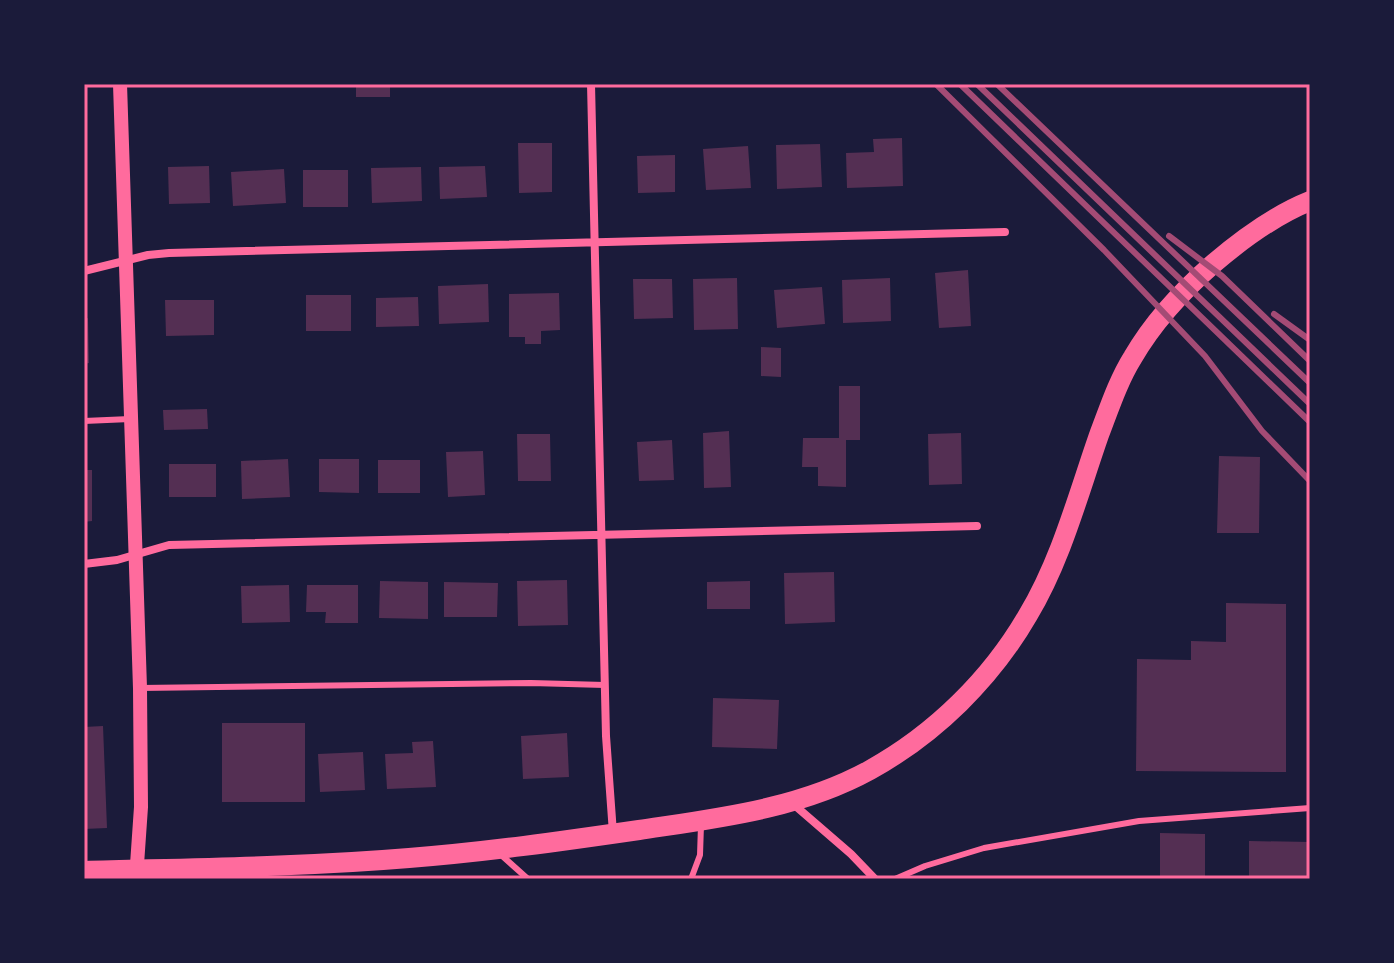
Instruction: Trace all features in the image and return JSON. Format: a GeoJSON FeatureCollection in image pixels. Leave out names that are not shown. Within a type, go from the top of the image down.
{"type":"FeatureCollection","features":[{"type":"Feature","properties":{"kind":"main road"},"geometry":{"type":"LineString","coordinates":[[84,871],[136,874],[408,858],[613,834],[791,803],[824,792],[868,771],[910,745],[948,714],[977,686],[1008,647],[1052,568],[1114,395],[1131,360],[1158,319],[1192,283],[1238,244],[1305,203]]}},
{"type":"Feature","properties":{"kind":"street"},"geometry":{"type":"LineString","coordinates":[[120,84],[133,554],[140,688],[141,807],[136,874]]}},
{"type":"Feature","properties":{"kind":"street"},"geometry":{"type":"LineString","coordinates":[[591,84],[605,685],[613,834]]}},
{"type":"Feature","properties":{"kind":"street"},"geometry":{"type":"LineString","coordinates":[[84,271],[169,253],[1005,232]]}},
{"type":"Feature","properties":{"kind":"street"},"geometry":{"type":"LineString","coordinates":[[84,564],[107,562],[169,545],[977,526]]}},
{"type":"Feature","properties":{"kind":"street"},"geometry":{"type":"LineString","coordinates":[[791,803],[851,854],[875,879]]}},
{"type":"Feature","properties":{"kind":"lane"},"geometry":{"type":"LineString","coordinates":[[84,421],[130,419]]}},
{"type":"Feature","properties":{"kind":"lane"},"geometry":{"type":"LineString","coordinates":[[140,688],[531,683],[605,685]]}},
{"type":"Feature","properties":{"kind":"lane"},"geometry":{"type":"LineString","coordinates":[[895,879],[925,866],[984,848],[1139,821],[1310,808]]}},
{"type":"Feature","properties":{"kind":"lane"},"geometry":{"type":"LineString","coordinates":[[691,879],[700,855],[701,821]]}},
{"type":"Feature","properties":{"kind":"lane"},"geometry":{"type":"LineString","coordinates":[[494,849],[528,879]]}},
{"type":"Feature","properties":{"kind":"building"},"geometry":{"type":"Polygon","coordinates":[[[356,84],[390,84],[390,97],[356,97],[356,84]]]}},
{"type":"Feature","properties":{"kind":"building"},"geometry":{"type":"Polygon","coordinates":[[[902,138],[903,186],[847,188],[846,153],[874,152],[873,139],[902,138]]]}},
{"type":"Feature","properties":{"kind":"building"},"geometry":{"type":"Polygon","coordinates":[[[518,143],[552,143],[552,192],[519,193],[518,143]]]}},
{"type":"Feature","properties":{"kind":"building"},"geometry":{"type":"Polygon","coordinates":[[[820,144],[822,187],[777,189],[776,145],[820,144]]]}},
{"type":"Feature","properties":{"kind":"building"},"geometry":{"type":"Polygon","coordinates":[[[748,146],[751,188],[706,190],[703,149],[748,146]]]}},
{"type":"Feature","properties":{"kind":"building"},"geometry":{"type":"Polygon","coordinates":[[[675,155],[675,192],[638,193],[637,156],[675,155]]]}},
{"type":"Feature","properties":{"kind":"building"},"geometry":{"type":"Polygon","coordinates":[[[209,166],[210,203],[169,204],[168,167],[209,166]]]}},
{"type":"Feature","properties":{"kind":"building"},"geometry":{"type":"Polygon","coordinates":[[[485,166],[487,197],[440,199],[439,167],[485,166]]]}},
{"type":"Feature","properties":{"kind":"building"},"geometry":{"type":"Polygon","coordinates":[[[421,167],[422,201],[372,203],[371,168],[421,167]]]}},
{"type":"Feature","properties":{"kind":"building"},"geometry":{"type":"Polygon","coordinates":[[[284,169],[286,203],[233,206],[231,172],[284,169]]]}},
{"type":"Feature","properties":{"kind":"building"},"geometry":{"type":"Polygon","coordinates":[[[303,170],[348,170],[348,207],[303,207],[303,170]]]}},
{"type":"Feature","properties":{"kind":"building"},"geometry":{"type":"Polygon","coordinates":[[[968,270],[971,326],[939,328],[935,273],[968,270]]]}},
{"type":"Feature","properties":{"kind":"building"},"geometry":{"type":"Polygon","coordinates":[[[737,278],[738,329],[694,330],[693,279],[737,278]]]}},
{"type":"Feature","properties":{"kind":"building"},"geometry":{"type":"Polygon","coordinates":[[[890,278],[891,321],[843,323],[842,280],[890,278]]]}},
{"type":"Feature","properties":{"kind":"building"},"geometry":{"type":"Polygon","coordinates":[[[633,279],[672,279],[673,318],[634,319],[633,279]]]}},
{"type":"Feature","properties":{"kind":"building"},"geometry":{"type":"Polygon","coordinates":[[[488,284],[489,322],[439,324],[438,286],[488,284]]]}},
{"type":"Feature","properties":{"kind":"building"},"geometry":{"type":"Polygon","coordinates":[[[822,287],[825,324],[777,328],[774,290],[822,287]]]}},
{"type":"Feature","properties":{"kind":"building"},"geometry":{"type":"Polygon","coordinates":[[[559,293],[560,330],[541,331],[541,344],[525,344],[525,337],[509,337],[509,294],[559,293]]]}},
{"type":"Feature","properties":{"kind":"building"},"geometry":{"type":"Polygon","coordinates":[[[306,295],[351,295],[351,331],[306,331],[306,295]]]}},
{"type":"Feature","properties":{"kind":"building"},"geometry":{"type":"Polygon","coordinates":[[[418,297],[419,326],[376,327],[376,298],[418,297]]]}},
{"type":"Feature","properties":{"kind":"building"},"geometry":{"type":"Polygon","coordinates":[[[165,300],[214,300],[214,335],[166,336],[165,300]]]}},
{"type":"Feature","properties":{"kind":"building"},"geometry":{"type":"Polygon","coordinates":[[[88,318],[89,363],[84,364],[84,319],[88,318]]]}},
{"type":"Feature","properties":{"kind":"building"},"geometry":{"type":"Polygon","coordinates":[[[761,347],[781,348],[781,377],[761,376],[761,347]]]}},
{"type":"Feature","properties":{"kind":"building"},"geometry":{"type":"Polygon","coordinates":[[[839,386],[860,386],[860,440],[846,440],[846,487],[818,486],[818,467],[802,467],[803,438],[839,438],[839,386]]]}},
{"type":"Feature","properties":{"kind":"building"},"geometry":{"type":"Polygon","coordinates":[[[207,409],[208,429],[164,430],[163,410],[207,409]]]}},
{"type":"Feature","properties":{"kind":"building"},"geometry":{"type":"Polygon","coordinates":[[[729,431],[731,487],[704,488],[703,433],[729,431]]]}},
{"type":"Feature","properties":{"kind":"building"},"geometry":{"type":"Polygon","coordinates":[[[961,433],[962,484],[929,485],[928,434],[961,433]]]}},
{"type":"Feature","properties":{"kind":"building"},"geometry":{"type":"Polygon","coordinates":[[[517,434],[550,434],[551,481],[518,481],[517,434]]]}},
{"type":"Feature","properties":{"kind":"building"},"geometry":{"type":"Polygon","coordinates":[[[672,440],[674,480],[639,481],[637,442],[672,440]]]}},
{"type":"Feature","properties":{"kind":"building"},"geometry":{"type":"Polygon","coordinates":[[[483,451],[485,495],[448,497],[446,452],[483,451]]]}},
{"type":"Feature","properties":{"kind":"building"},"geometry":{"type":"Polygon","coordinates":[[[1219,456],[1260,457],[1259,533],[1217,533],[1219,456]]]}},
{"type":"Feature","properties":{"kind":"building"},"geometry":{"type":"Polygon","coordinates":[[[288,459],[290,497],[242,499],[241,461],[288,459]]]}},
{"type":"Feature","properties":{"kind":"building"},"geometry":{"type":"Polygon","coordinates":[[[319,459],[359,459],[359,493],[319,492],[319,459]]]}},
{"type":"Feature","properties":{"kind":"building"},"geometry":{"type":"Polygon","coordinates":[[[378,460],[420,460],[420,493],[378,493],[378,460]]]}},
{"type":"Feature","properties":{"kind":"building"},"geometry":{"type":"Polygon","coordinates":[[[169,464],[216,464],[216,497],[169,497],[169,464]]]}},
{"type":"Feature","properties":{"kind":"building"},"geometry":{"type":"Polygon","coordinates":[[[84,470],[92,470],[92,521],[84,522],[84,470]]]}},
{"type":"Feature","properties":{"kind":"building"},"geometry":{"type":"Polygon","coordinates":[[[834,572],[835,622],[785,624],[784,573],[834,572]]]}},
{"type":"Feature","properties":{"kind":"building"},"geometry":{"type":"Polygon","coordinates":[[[567,580],[568,625],[518,626],[517,581],[567,580]]]}},
{"type":"Feature","properties":{"kind":"building"},"geometry":{"type":"Polygon","coordinates":[[[380,581],[428,582],[428,619],[379,618],[380,581]]]}},
{"type":"Feature","properties":{"kind":"building"},"geometry":{"type":"Polygon","coordinates":[[[750,581],[750,609],[707,609],[707,582],[750,581]]]}},
{"type":"Feature","properties":{"kind":"building"},"geometry":{"type":"Polygon","coordinates":[[[444,582],[498,583],[497,617],[444,617],[444,582]]]}},
{"type":"Feature","properties":{"kind":"building"},"geometry":{"type":"Polygon","coordinates":[[[289,585],[290,622],[242,623],[241,586],[289,585]]]}},
{"type":"Feature","properties":{"kind":"building"},"geometry":{"type":"Polygon","coordinates":[[[307,585],[358,585],[358,623],[325,623],[326,612],[306,612],[307,585]]]}},
{"type":"Feature","properties":{"kind":"building"},"geometry":{"type":"Polygon","coordinates":[[[1226,603],[1286,604],[1286,772],[1136,771],[1137,659],[1191,660],[1191,641],[1226,642],[1226,603]]]}},
{"type":"Feature","properties":{"kind":"building"},"geometry":{"type":"Polygon","coordinates":[[[713,698],[779,700],[777,749],[712,747],[713,698]]]}},
{"type":"Feature","properties":{"kind":"building"},"geometry":{"type":"Polygon","coordinates":[[[222,723],[305,723],[305,802],[222,802],[222,723]]]}},
{"type":"Feature","properties":{"kind":"building"},"geometry":{"type":"Polygon","coordinates":[[[103,726],[107,828],[84,829],[84,727],[103,726]]]}},
{"type":"Feature","properties":{"kind":"building"},"geometry":{"type":"Polygon","coordinates":[[[567,733],[569,777],[523,779],[521,736],[567,733]]]}},
{"type":"Feature","properties":{"kind":"building"},"geometry":{"type":"Polygon","coordinates":[[[433,741],[436,787],[387,789],[385,754],[413,753],[412,742],[433,741]]]}},
{"type":"Feature","properties":{"kind":"building"},"geometry":{"type":"Polygon","coordinates":[[[363,752],[365,790],[320,792],[318,754],[363,752]]]}},
{"type":"Feature","properties":{"kind":"building"},"geometry":{"type":"Polygon","coordinates":[[[1160,833],[1205,834],[1205,876],[1249,876],[1249,841],[1310,842],[1310,879],[1160,879],[1160,833]]]}},
{"type":"Feature","properties":{"kind":"railway"},"geometry":{"type":"LineString","coordinates":[[936,84],[1104,250],[1205,356],[1262,431],[1310,481]]}},
{"type":"Feature","properties":{"kind":"railway"},"geometry":{"type":"LineString","coordinates":[[960,84],[1310,422]]}},
{"type":"Feature","properties":{"kind":"railway"},"geometry":{"type":"LineString","coordinates":[[977,84],[1310,404]]}},
{"type":"Feature","properties":{"kind":"railway"},"geometry":{"type":"LineString","coordinates":[[997,84],[1310,383]]}},
{"type":"Feature","properties":{"kind":"railway"},"geometry":{"type":"LineString","coordinates":[[1169,236],[1222,276],[1310,361]]}},
{"type":"Feature","properties":{"kind":"railway"},"geometry":{"type":"LineString","coordinates":[[1274,314],[1310,340]]}}]}
